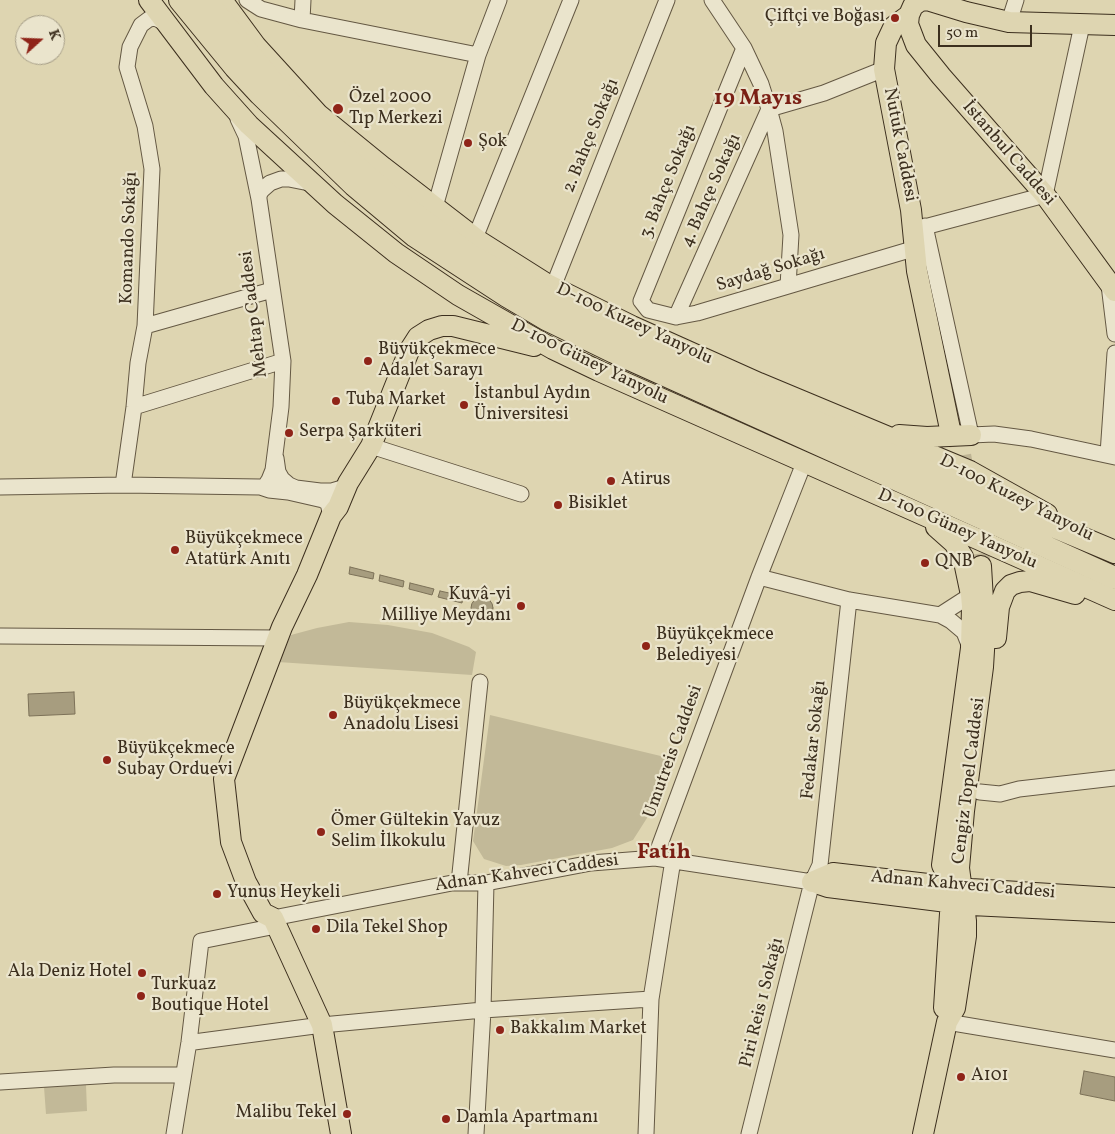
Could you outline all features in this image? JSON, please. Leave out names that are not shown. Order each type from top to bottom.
[{"type":"highway","points":[[180,0],[218,47],[254,87],[290,125],[354,185],[415,236],[506,296],[546,319],[614,352],[1115,578]]},
{"type":"highway","points":[[205,0],[292,104],[336,148],[389,194],[473,257],[550,299],[681,362],[1020,512],[1115,551]]},
{"type":"main road","name":"D-100 Güney Yanyolu","points":[[149,0],[214,86],[249,125],[335,204],[396,253],[458,295],[553,349],[804,463],[1115,600]]},
{"type":"main road","name":"D-100 Kuzey Yanyolu","points":[[222,0],[256,46],[318,114],[382,167],[475,238],[553,287],[641,330],[970,471],[1115,551]]},
{"type":"main road","points":[[909,15],[913,6],[920,1],[927,0],[1009,22],[1115,25]]},
{"type":"main road","name":"Nutuk Caddesi","points":[[909,15],[894,26],[886,43],[884,69],[911,210],[918,235],[917,270],[959,430]]},
{"type":"main road","name":"İstanbul Caddesi","points":[[909,15],[908,24],[916,45],[1045,195],[1112,288]]},
{"type":"main road","points":[[341,1134],[322,1025],[274,922],[263,913],[246,882],[231,842],[224,779],[277,638],[307,575],[331,516],[338,507],[348,483],[371,446],[409,351],[418,337],[429,330],[442,326],[453,326],[524,344],[553,349]]},
{"type":"main road","points":[[879,433],[927,437],[959,430],[963,443],[963,460],[970,471]]},
{"type":"main road","points":[[925,517],[954,543],[963,557],[971,595],[971,648],[942,861],[955,899]]},
{"type":"main road","name":"Cengiz Topel Caddesi","points":[[923,1134],[947,1022],[955,1008],[965,940],[966,921],[955,899],[979,649],[978,566]]},
{"type":"main road","points":[[955,899],[970,862],[993,683],[999,607],[1005,591],[1011,585],[1020,582],[1030,582],[1074,594],[1115,600]]},
{"type":"main road","name":"Adnan Kahveci Caddesi","points":[[812,882],[833,874],[955,899],[1115,912]]},
{"type":"main road","name":"Adnan Kahveci Caddesi","points":[[955,899],[1115,898]]},
{"type":"street","points":[[235,0],[256,46]]},
{"type":"street","points":[[247,0],[261,9],[302,20],[478,55]]},
{"type":"street","points":[[302,20],[303,0]]},
{"type":"street","points":[[435,207],[478,55],[499,0]]},
{"type":"street","points":[[475,238],[571,0]]},
{"type":"street","name":"2. Bahçe Sokağı","points":[[553,287],[667,0]]},
{"type":"street","points":[[712,0],[744,48],[761,84],[775,131],[791,235],[788,286]]},
{"type":"street","points":[[1009,22],[1016,0]]},
{"type":"street","name":"Komando Sokağı","points":[[122,485],[134,407],[138,363],[145,326],[152,168],[145,126],[127,67],[130,47],[141,25],[149,19],[156,18],[167,24]]},
{"type":"street","points":[[1045,195],[1082,25]]},
{"type":"street","name":"3. Bahçe Sokağı","points":[[640,301],[744,48]]},
{"type":"street","points":[[769,109],[824,93],[884,69]]},
{"type":"street","name":"Mehtap Caddesi","points":[[214,86],[240,121],[246,136],[259,200],[283,360],[281,407],[275,454],[270,480],[265,486],[260,487]]},
{"type":"street","name":"4. Bahçe Sokağı","points":[[676,317],[769,109]]},
{"type":"street","points":[[259,200],[262,190],[270,183],[281,179],[290,179],[316,185]]},
{"type":"street","name":"Saydağ Sokağı","points":[[640,301],[648,310],[676,317],[697,313],[788,286],[918,235],[1045,195]]},
{"type":"street","points":[[1112,288],[1115,334]]},
{"type":"street","points":[[145,326],[272,290]]},
{"type":"street","points":[[959,430],[1022,438],[1112,456],[1115,353]]},
{"type":"street","points":[[134,407],[283,360]]},
{"type":"street","points":[[371,446],[521,494]]},
{"type":"street","name":"Mehtap Caddesi","points":[[275,454],[278,472],[282,479],[290,486],[320,492],[342,488],[348,483]]},
{"type":"street","name":"Umutreis Caddesi","points":[[655,858],[758,577],[804,463]]},
{"type":"street","points":[[0,487],[122,485],[260,487],[323,500],[328,503],[331,516]]},
{"type":"street","points":[[758,577],[849,600],[940,615],[964,632],[971,648]]},
{"type":"street","points":[[940,615],[971,595]]},
{"type":"street","name":"Fedakar Sokağı","points":[[812,882],[820,865],[849,600]]},
{"type":"street","points":[[0,636],[277,638]]},
{"type":"street","points":[[459,883],[480,682]]},
{"type":"street","points":[[980,792],[1000,794],[1019,789],[1115,778]]},
{"type":"street","name":"Adnan Kahveci Caddesi","points":[[183,1075],[200,941],[274,922],[452,883],[486,883],[590,863],[655,858],[812,882]]},
{"type":"street","points":[[646,1134],[651,999],[673,860]]},
{"type":"street","name":"Piri Reis 1 Sokağı","points":[[749,1134],[812,882]]},
{"type":"street","points":[[476,1134],[484,1010],[486,883]]},
{"type":"street","points":[[194,1042],[322,1025],[484,1010],[651,999]]},
{"type":"street","points":[[947,1022],[1115,1050]]},
{"type":"street","points":[[0,1082],[114,1075],[183,1075],[174,1134]]},
{"type":"shaded area","points":[[350,567],[374,573],[373,579],[349,574]]},
{"type":"shaded area","points":[[380,575],[404,581],[403,587],[379,581]]},
{"type":"shaded area","points":[[410,583],[434,589],[432,595],[409,589]]},
{"type":"shaded area","points":[[440,591],[463,596],[462,603],[438,597]]},
{"type":"shaded area","points":[[482,597],[490,600],[493,608],[490,616],[482,619],[474,616],[471,608],[474,600]]},
{"type":"shaded area","points":[[349,622],[388,625],[432,633],[469,647],[476,652],[472,675],[278,662],[291,635]]},
{"type":"shaded area","points":[[74,692],[75,714],[29,716],[28,694]]},
{"type":"shaded area","points":[[490,715],[669,758],[647,818],[633,840],[612,848],[521,865],[506,866],[484,859],[473,841]]},
{"type":"shaded area","points":[[1084,1071],[1115,1077],[1115,1101],[1080,1094]]},
{"type":"shaded area","points":[[86,1085],[87,1111],[46,1114],[44,1087]]},
{"type":"tunnel","points":[[956,426],[966,483]]},
{"type":"tunnel","points":[[974,524],[981,566]]},
{"type":"place","name":"Çiftçi ve Boğası","points":[[895,18]]},
{"type":"place","name":"Özel 2000 Tıp Merkezi","points":[[338,109]]},
{"type":"place","name":"Şok","points":[[468,143]]},
{"type":"place","name":"Büyükçekmece Adalet Sarayı","points":[[368,361]]},
{"type":"place","name":"Tuba Market","points":[[336,401]]},
{"type":"place","name":"İstanbul Aydın Üniversitesi","points":[[464,405]]},
{"type":"place","name":"Serpa Şarküteri","points":[[289,433]]},
{"type":"place","name":"Atirus","points":[[611,481]]},
{"type":"place","name":"Bisiklet","points":[[558,505]]},
{"type":"place","name":"Büyükçekmece Atatürk Anıtı","points":[[175,550]]},
{"type":"place","name":"QNB","points":[[925,563]]},
{"type":"place","name":"Kuvâ-yi Milliye Meydanı","points":[[521,606]]},
{"type":"place","name":"Büyükçekmece Belediyesi","points":[[646,646]]},
{"type":"place","name":"Büyükçekmece Anadolu Lisesi","points":[[333,715]]},
{"type":"place","name":"Büyükçekmece Subay Orduevi","points":[[107,760]]},
{"type":"place","name":"Ömer Gültekin Yavuz Selim İlkokulu","points":[[321,832]]},
{"type":"place","name":"Yunus Heykeli","points":[[217,894]]},
{"type":"place","name":"Dila Tekel Shop","points":[[316,929]]},
{"type":"place","name":"Ala Deniz Hotel","points":[[142,973]]},
{"type":"place","name":"Turkuaz Boutique Hotel","points":[[141,996]]},
{"type":"place","name":"Bakkalım Market","points":[[500,1030]]},
{"type":"place","name":"A101","points":[[961,1077]]},
{"type":"place","name":"Malibu Tekel","points":[[347,1114]]},
{"type":"place","name":"Damla Apartmanı","points":[[446,1119]]},
{"type":"district","name":"19 Mayıs","points":[[758,100]]},
{"type":"district","name":"Fatih","points":[[664,854]]}]
